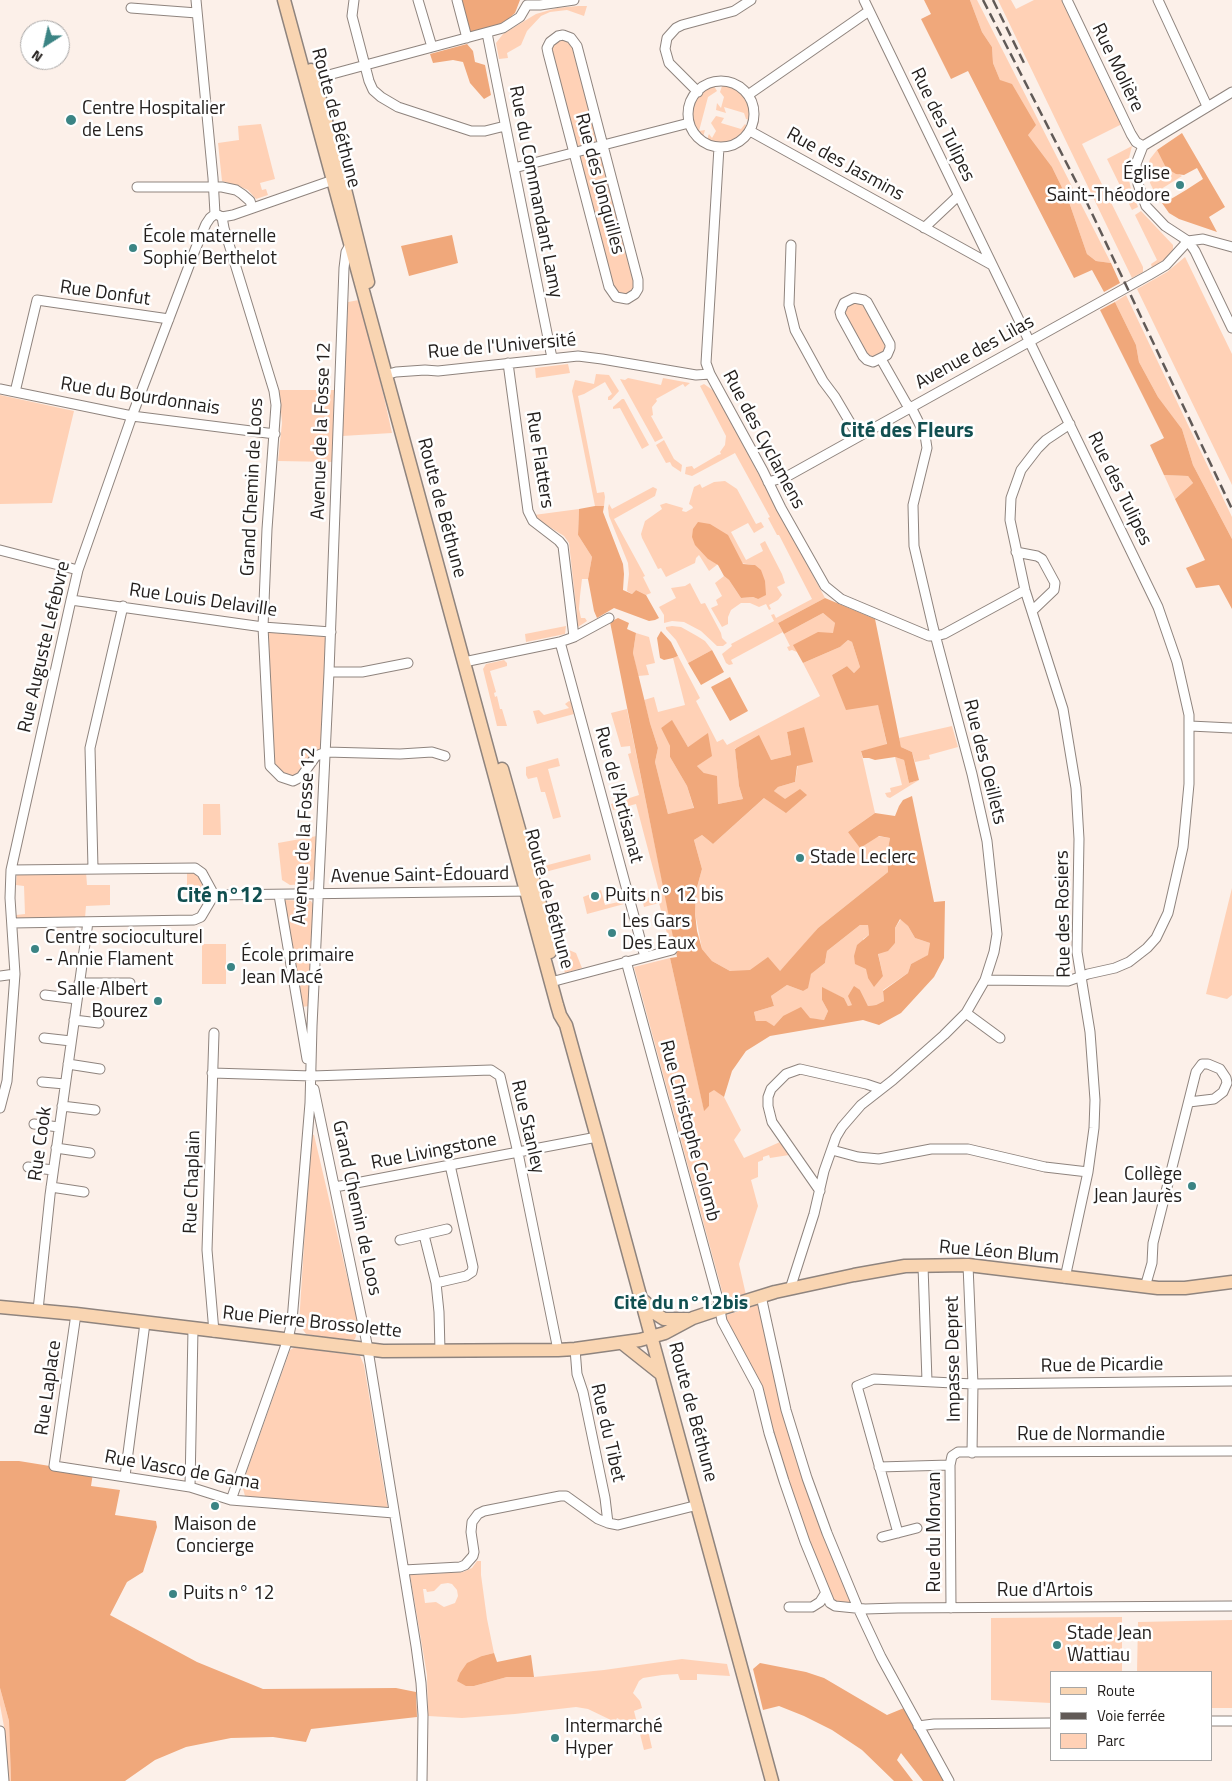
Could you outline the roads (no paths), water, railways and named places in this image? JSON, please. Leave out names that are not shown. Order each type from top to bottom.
[{"type":"main road","name":"Route de Béthune","points":[[284,0],[310,80]]},
{"type":"main road","name":"Route de Béthune","points":[[292,0],[310,80],[467,661],[531,891],[544,918],[554,981],[566,1013],[566,1025],[772,1781]]},
{"type":"main road","name":"Rue Léon Blum","points":[[652,1336],[665,1333],[693,1318],[761,1296],[858,1274],[905,1266],[968,1265],[1146,1287],[1185,1288],[1232,1282]]},
{"type":"main road","points":[[642,1299],[652,1312],[664,1319],[693,1318]]},
{"type":"main road","name":"Rue Pierre Brossolette","points":[[0,1307],[76,1314],[383,1351],[558,1350],[622,1343],[652,1336]]},
{"type":"main road","points":[[622,1343],[661,1374]]},
{"type":"street","name":"Grand Chemin de Loos","points":[[196,0],[218,216],[224,228],[274,391],[276,405],[267,529],[263,627],[270,766],[281,777],[293,781],[301,777],[316,756],[326,752]]},
{"type":"street","points":[[354,0],[352,16],[369,81],[373,90],[380,97],[398,107],[471,131],[484,132],[505,126]]},
{"type":"street","points":[[418,0],[432,47]]},
{"type":"street","points":[[457,0],[467,38]]},
{"type":"street","points":[[310,80],[487,33],[511,23],[522,14],[527,2],[540,5],[574,0]]},
{"type":"street","points":[[698,92],[669,63],[665,49],[667,38],[676,28],[682,25],[734,10],[751,0]]},
{"type":"street","name":"Rue des Tulipes","points":[[864,0],[1158,607],[1182,679],[1190,726],[1189,784],[1183,847],[1174,894],[1165,920],[1156,938],[1140,955],[1115,968],[1080,976],[1068,981],[985,980]]},
{"type":"street","name":"Rue Molière","points":[[1067,0],[1131,134],[1136,142],[1143,146]]},
{"type":"street","points":[[1158,0],[1207,106]]},
{"type":"street","points":[[131,8],[197,13]]},
{"type":"street","points":[[748,95],[869,11]]},
{"type":"street","name":"Rue du Commandant Lamy","points":[[487,33],[552,358]]},
{"type":"street","name":"Rue des Jonquilles","points":[[558,36],[568,36],[577,46],[604,146],[638,280],[638,289],[635,294],[627,299],[616,297],[609,287],[547,48],[550,42],[558,36]]},
{"type":"street","points":[[721,82],[733,84],[748,95],[754,109],[750,130],[746,137],[733,145],[711,146],[699,138],[689,123],[690,103],[698,92],[708,84],[721,82]]},
{"type":"street","points":[[1232,92],[1143,146],[1136,164],[1138,184],[1146,206],[1158,219],[1188,241],[1195,250],[1232,328]]},
{"type":"street","points":[[514,168],[689,123]]},
{"type":"street","name":"Rue des Jasmins","points":[[750,130],[992,265]]},
{"type":"street","name":"Rue des Cyclamens","points":[[719,147],[706,360],[710,374],[781,508],[821,581],[828,590],[841,598],[929,636],[936,636]]},
{"type":"street","points":[[218,216],[252,207],[337,179]]},
{"type":"street","points":[[137,187],[214,187],[236,190],[246,197],[252,207]]},
{"type":"street","points":[[924,228],[958,196]]},
{"type":"street","name":"Rue Auguste Lefebvre","points":[[0,1108],[6,1081],[14,974],[10,898],[11,870],[78,570],[132,416],[206,224],[210,218],[218,216]]},
{"type":"street","points":[[1188,241],[1203,239],[1232,247]]},
{"type":"street","name":"Avenue des Lilas","points":[[768,482],[786,476],[1166,265],[1188,241]]},
{"type":"street","name":"Avenue de la Fosse 12","points":[[231,1500],[288,1339],[292,1321],[312,1076],[311,1057],[326,752],[345,255],[354,244]]},
{"type":"street","points":[[791,245],[789,305],[795,330],[823,381],[835,397],[858,436]]},
{"type":"street","points":[[344,283],[363,277]]},
{"type":"street","points":[[859,298],[867,302],[890,344],[890,352],[881,359],[873,362],[867,360],[846,324],[840,312],[841,307],[848,300],[859,298]]},
{"type":"street","name":"Rue Donfut","points":[[15,392],[37,300],[170,319]]},
{"type":"street","name":"Rue de l'Université","points":[[389,374],[425,370],[438,371],[552,358],[588,357],[696,375],[710,374]]},
{"type":"street","name":"Rue des Oeillets","points":[[790,1289],[806,1242],[836,1137],[861,1104],[893,1080],[944,1035],[966,1012],[985,980],[994,952],[997,934],[987,841],[972,774],[917,564],[913,505],[926,442],[923,430],[881,359]]},
{"type":"street","name":"Rue Flatters","points":[[508,363],[528,511],[530,517],[537,525],[556,538],[563,546],[574,637]]},
{"type":"street","name":"Rue du Bourdonnais","points":[[0,389],[132,416],[275,434]]},
{"type":"street","name":"Rue des Rosiers","points":[[1065,1278],[1088,1172],[1094,1128],[1095,1092],[1090,1032],[1080,976],[1077,944],[1079,840],[1073,768],[1063,709],[1025,590],[1010,520],[1011,498],[1021,470],[1038,448],[1055,432],[1070,424]]},
{"type":"street","points":[[0,550],[78,570]]},
{"type":"street","points":[[1016,552],[1037,556],[1042,559],[1055,583],[1054,590],[1032,611]]},
{"type":"street","points":[[936,636],[944,634],[1025,590]]},
{"type":"street","name":"Rue Louis Delaville","points":[[71,600],[263,627],[330,632]]},
{"type":"street","points":[[93,868],[90,748],[122,606]]},
{"type":"street","points":[[467,661],[560,642],[574,637],[609,618]]},
{"type":"street","name":"Rue de l'Artisanat","points":[[560,642],[645,957]]},
{"type":"street","points":[[329,672],[362,672],[408,663]]},
{"type":"street","points":[[1190,726],[1232,728]]},
{"type":"street","points":[[326,752],[400,754],[432,752],[445,756]]},
{"type":"street","points":[[11,870],[195,868],[202,873],[214,895],[201,917],[194,920],[12,923]]},
{"type":"street","name":"Avenue Saint-Édouard","points":[[214,895],[531,891]]},
{"type":"street","name":"Grand Chemin de Loos","points":[[278,895],[307,1057],[367,1350],[404,1570],[421,1683],[422,1781]]},
{"type":"street","points":[[0,898],[10,898]]},
{"type":"street","name":"Rue Cook","points":[[38,1310],[53,1170],[88,922]]},
{"type":"street","points":[[554,981],[672,950]]},
{"type":"street","name":"Rue Christophe Colomb","points":[[626,961],[722,1321],[758,1388],[769,1433],[784,1481],[825,1594]]},
{"type":"street","points":[[0,976],[14,974]]},
{"type":"street","points":[[79,983],[130,983]]},
{"type":"street","points":[[45,995],[77,999]]},
{"type":"street","points":[[966,1012],[1000,1038]]},
{"type":"street","points":[[74,1020],[98,1023]]},
{"type":"street","name":"Rue Chaplain","points":[[214,1033],[207,1250],[214,1332]]},
{"type":"street","points":[[44,1038],[71,1041]]},
{"type":"street","points":[[68,1064],[100,1069]]},
{"type":"street","points":[[1146,1287],[1152,1263],[1153,1243],[1194,1078],[1202,1064],[1208,1064],[1220,1069],[1227,1083],[1223,1092],[1214,1099],[1189,1102]]},
{"type":"street","points":[[820,1190],[772,1122],[768,1106],[768,1097],[771,1089],[786,1074],[800,1068],[880,1089]]},
{"type":"street","name":"Rue Stanley","points":[[212,1073],[312,1076],[492,1070],[500,1076],[518,1153],[558,1350]]},
{"type":"street","points":[[42,1082],[65,1084]]},
{"type":"street","points":[[62,1106],[95,1110]]},
{"type":"street","points":[[34,1124],[60,1127]]},
{"type":"street","name":"Rue Livingstone","points":[[335,1187],[518,1153],[597,1136]]},
{"type":"street","points":[[56,1148],[90,1153]]},
{"type":"street","points":[[832,1150],[858,1157],[879,1159],[931,1149],[968,1149],[1045,1167],[1088,1172]]},
{"type":"street","points":[[436,1283],[466,1276],[472,1272],[473,1267],[450,1166]]},
{"type":"street","points":[[28,1167],[53,1170]]},
{"type":"street","points":[[51,1187],[84,1192]]},
{"type":"street","points":[[400,1240],[447,1230]]},
{"type":"street","points":[[424,1235],[436,1283],[440,1312],[440,1351]]},
{"type":"street","name":"Impasse Depret","points":[[968,1265],[973,1384],[972,1452]]},
{"type":"street","points":[[923,1266],[927,1381]]},
{"type":"street","points":[[761,1296],[786,1410],[807,1478],[858,1608],[881,1657],[949,1781]]},
{"type":"street","name":"Rue Laplace","points":[[54,1466],[76,1314]]},
{"type":"street","points":[[125,1476],[145,1323]]},
{"type":"street","points":[[190,1487],[193,1329]]},
{"type":"street","name":"Rue du Tibet","points":[[575,1349],[577,1374],[587,1411],[605,1498],[608,1523]]},
{"type":"street","name":"Rue de Picardie","points":[[879,1467],[857,1386],[874,1379],[973,1384],[1232,1381]]},
{"type":"street","name":"Rue de Normandie","points":[[879,1467],[951,1460],[958,1452],[1232,1451]]},
{"type":"street","name":"Rue du Morvan","points":[[951,1460],[951,1608]]},
{"type":"street","name":"Rue Vasco de Gama","points":[[54,1466],[190,1487],[231,1500],[394,1513]]},
{"type":"street","points":[[879,1467],[898,1533]]},
{"type":"street","points":[[404,1570],[460,1567],[470,1561],[474,1552],[471,1526],[474,1518],[484,1511],[566,1496],[608,1523],[618,1525],[698,1505]]},
{"type":"street","points":[[882,1537],[917,1528]]},
{"type":"street","points":[[789,1607],[812,1607],[820,1602],[825,1594]]},
{"type":"street","name":"Rue d'Artois","points":[[825,1594],[830,1603],[835,1606],[865,1609],[1232,1606]]},
{"type":"street","points":[[1212,1721],[1232,1721]]},
{"type":"street","points":[[918,1726],[934,1724],[1050,1722]]},
{"type":"street","points":[[0,1731],[4,1781]]},
{"type":"railway","points":[[983,0],[1088,205],[1232,509]]},
{"type":"railway","points":[[993,0],[1024,63]]},
{"type":"place","name":"Centre Hospitalier de Lens","points":[[71,120]]},
{"type":"place","name":"Église Saint-Théodore","points":[[1180,185]]},
{"type":"place","name":"École maternelle Sophie Berthelot","points":[[133,248]]},
{"type":"place","name":"Stade Leclerc","points":[[800,858]]},
{"type":"place","name":"Puits n° 12 bis","points":[[595,896]]},
{"type":"place","name":"Les Gars Des Eaux","points":[[612,933]]},
{"type":"place","name":"Centre socioculturel - Annie Flament","points":[[35,949]]},
{"type":"place","name":"École primaire Jean Macé","points":[[231,967]]},
{"type":"place","name":"Salle Albert Bourez","points":[[158,1001]]},
{"type":"place","name":"Collège Jean Jaurès","points":[[1192,1186]]},
{"type":"place","name":"Maison de Concierge","points":[[215,1506]]},
{"type":"place","name":"Puits n° 12","points":[[173,1594]]},
{"type":"place","name":"Stade Jean Wattiau","points":[[1057,1645]]},
{"type":"place","name":"Intermarché Hyper","points":[[555,1738]]},
{"type":"district","name":"Cité des Fleurs","points":[[907,432]]},
{"type":"district","name":"Cité n°12","points":[[220,897]]},
{"type":"district","name":"Cité du n°12bis","points":[[681,1304]]}]
